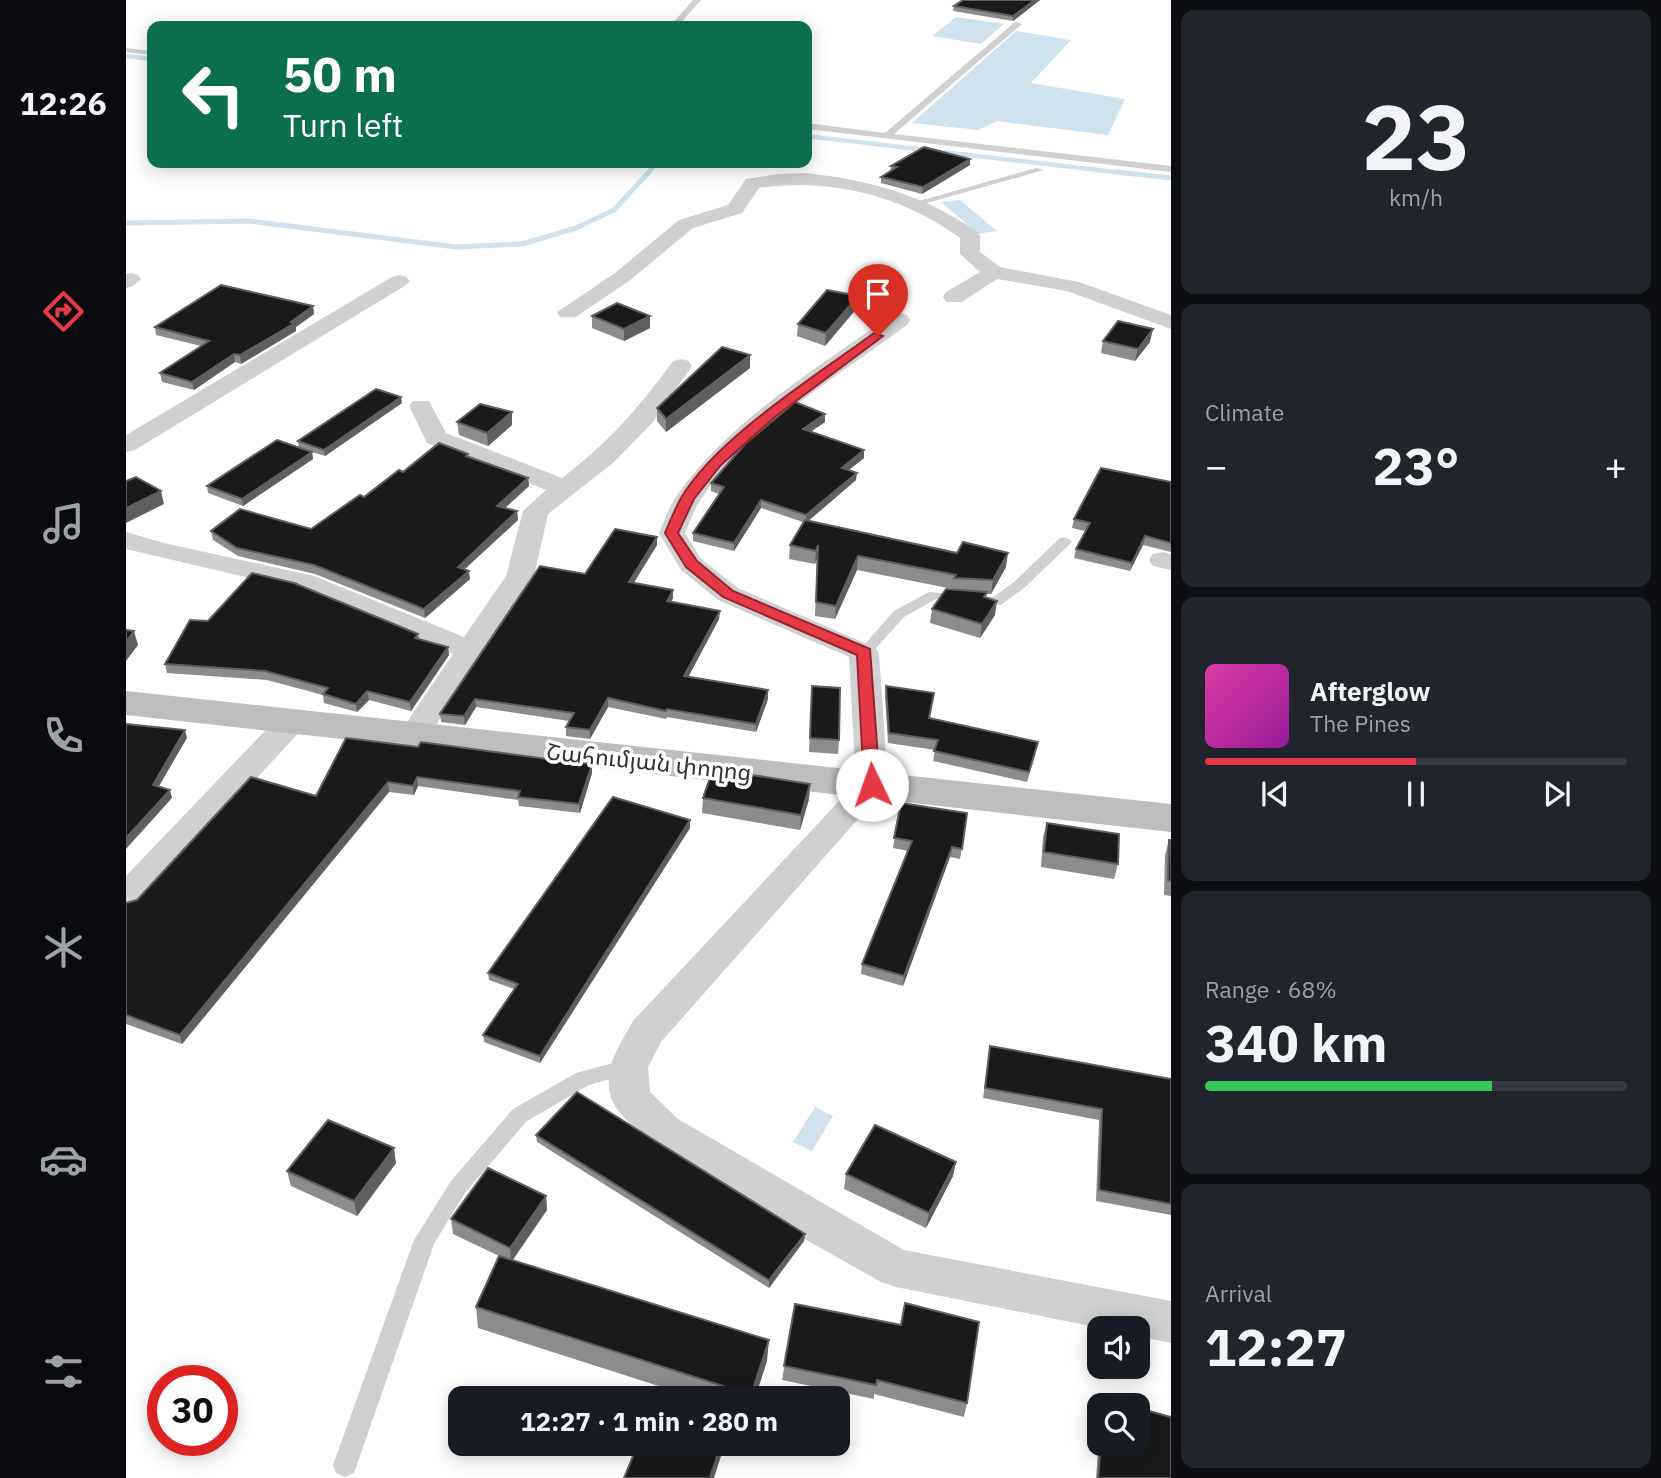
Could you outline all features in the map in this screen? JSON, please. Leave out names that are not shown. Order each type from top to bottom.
[{"type":"main road","name":"Շահումյան փողոց","points":[[126,703],[1171,818]]},
{"type":"street","points":[[568,313],[647,258],[686,224],[735,209],[753,183],[772,179],[868,189],[917,203],[951,219],[970,236],[970,254],[994,272],[1072,286],[1171,322]]},
{"type":"street","points":[[954,297],[994,272]]},
{"type":"street","points":[[126,445],[137,426],[399,281]]},
{"type":"street","points":[[899,320],[771,413],[717,463],[688,498],[672,533],[691,564],[728,594],[864,653],[872,785],[647,1032],[628,1068],[631,1099],[664,1131],[895,1268],[1171,1322]]},
{"type":"street","points":[[414,735],[520,576],[536,511],[606,457],[645,416],[681,366]]},
{"type":"street","points":[[421,406],[436,438],[564,488]]},
{"type":"street","points":[[126,540],[157,550],[304,582],[470,650]]},
{"type":"street","points":[[126,898],[292,722]]},
{"type":"lane","points":[[678,21],[697,0]]},
{"type":"lane","points":[[886,136],[1018,24]]},
{"type":"lane","points":[[126,50],[147,52]]},
{"type":"lane","points":[[812,127],[1171,169]]},
{"type":"lane","points":[[917,203],[1039,170]]},
{"type":"lane","points":[[864,653],[899,614],[934,595],[996,602],[1019,585],[1065,541]]},
{"type":"lane","points":[[345,1465],[425,1240],[458,1187],[520,1115],[583,1079],[628,1068]]},
{"type":"water","points":[[956,17],[1004,24],[981,44],[932,36]]},
{"type":"water","points":[[1016,31],[1071,40],[1031,83],[1125,99],[1108,135],[997,121],[978,130],[912,123]]},
{"type":"water","points":[[960,200],[997,231],[978,234],[941,202]]},
{"type":"water","points":[[815,1107],[833,1116],[812,1151],[793,1142]]},
{"type":"building","points":[[963,0],[1035,0],[1013,16],[954,6]]},
{"type":"building","points":[[924,147],[970,159],[923,187],[881,177],[897,167],[891,166]]},
{"type":"building","points":[[221,285],[313,306],[291,322],[295,323],[240,355],[234,354],[192,382],[160,373],[209,341],[155,327]]},
{"type":"building","points":[[827,290],[858,296],[826,333],[798,324]]},
{"type":"building","points":[[617,303],[650,316],[624,329],[592,316]]},
{"type":"building","points":[[1118,321],[1153,329],[1138,349],[1103,341]]},
{"type":"building","points":[[722,347],[750,355],[666,419],[657,408]]},
{"type":"building","points":[[376,389],[401,397],[324,450],[298,441]]},
{"type":"building","points":[[795,402],[825,414],[803,429],[864,450],[842,468],[857,473],[806,515],[761,500],[734,543],[693,533],[724,487],[711,483],[745,444]]},
{"type":"building","points":[[480,404],[512,412],[487,433],[457,422]]},
{"type":"building","points":[[277,440],[312,452],[242,499],[207,486]]},
{"type":"building","points":[[439,443],[468,454],[466,456],[528,478],[497,506],[517,511],[458,567],[469,571],[424,609],[314,565],[237,548],[211,531],[240,509],[311,529],[360,495],[364,497],[399,470],[403,472]]},
{"type":"building","points":[[1101,468],[1171,482],[1171,543],[1145,536],[1132,563],[1076,549],[1090,523],[1074,519]]},
{"type":"building","points":[[136,477],[161,491],[126,508],[126,481]]},
{"type":"building","points":[[805,520],[957,553],[963,542],[1008,553],[993,580],[954,578],[956,575],[858,556],[836,606],[816,602],[818,545],[816,551],[790,545]]},
{"type":"building","points":[[615,529],[657,537],[629,582],[673,590],[667,601],[720,611],[684,676],[768,690],[756,724],[667,709],[666,711],[608,698],[590,730],[566,727],[574,713],[475,699],[464,716],[440,714],[540,566],[585,574]]},
{"type":"building","points":[[252,573],[294,583],[418,634],[415,638],[448,647],[410,702],[367,691],[356,704],[323,694],[328,688],[265,671],[165,664],[190,620],[208,621]]},
{"type":"building","points":[[946,589],[987,592],[984,597],[997,601],[982,624],[932,609]]},
{"type":"building","points":[[126,630],[134,631],[126,642]]},
{"type":"building","points":[[812,686],[840,688],[839,740],[810,738]]},
{"type":"building","points":[[886,686],[934,693],[929,718],[1038,742],[1029,772],[934,751],[938,740],[889,733]]},
{"type":"building","points":[[126,724],[185,730],[153,785],[170,790],[126,838]]},
{"type":"building","points":[[346,738],[418,747],[421,742],[547,759],[549,756],[573,759],[571,761],[592,764],[579,804],[518,797],[520,791],[417,777],[413,786],[388,782],[180,1035],[126,1015],[126,903],[137,900],[251,777],[316,796]]},
{"type":"building","points":[[713,769],[810,784],[801,815],[703,798]]},
{"type":"building","points":[[613,797],[690,820],[540,1056],[483,1035],[518,984],[488,973]]},
{"type":"building","points":[[901,803],[967,813],[962,849],[952,847],[904,976],[862,964],[912,841],[894,838]]},
{"type":"building","points":[[1047,823],[1119,834],[1118,864],[1044,852]]},
{"type":"building","points":[[1171,840],[1171,881],[1168,880]]},
{"type":"building","points":[[990,1046],[1171,1079],[1171,1204],[1099,1190],[1102,1109],[985,1088]]},
{"type":"building","points":[[577,1092],[805,1234],[769,1280],[536,1135]]},
{"type":"building","points":[[328,1120],[394,1148],[354,1201],[287,1171]]},
{"type":"building","points":[[875,1125],[956,1162],[929,1213],[846,1174]]},
{"type":"building","points":[[488,1168],[546,1196],[510,1248],[451,1219]]},
{"type":"building","points":[[499,1256],[769,1340],[754,1386],[723,1386],[476,1307]]},
{"type":"building","points":[[905,1303],[979,1322],[967,1403],[877,1380],[876,1385],[784,1366],[795,1304],[901,1325]]},
{"type":"building","points":[[1150,1411],[1171,1417],[1171,1478],[1098,1478],[1100,1456],[1150,1456]]},
{"type":"building","points":[[633,1456],[717,1456],[710,1478],[624,1478]]},
{"type":"waterway","points":[[126,56],[147,58]]},
{"type":"waterway","points":[[812,137],[1132,174]]},
{"type":"waterway","points":[[647,174],[652,168]]},
{"type":"waterway","points":[[126,223],[249,221],[456,247],[522,244],[576,228],[614,210],[649,172]]},
{"type":"waterway","points":[[1117,172],[1171,178]]},
{"type":"route","points":[[872,785],[864,653],[728,594],[691,564],[672,533],[688,498],[717,463],[771,413],[878,336]]}]
